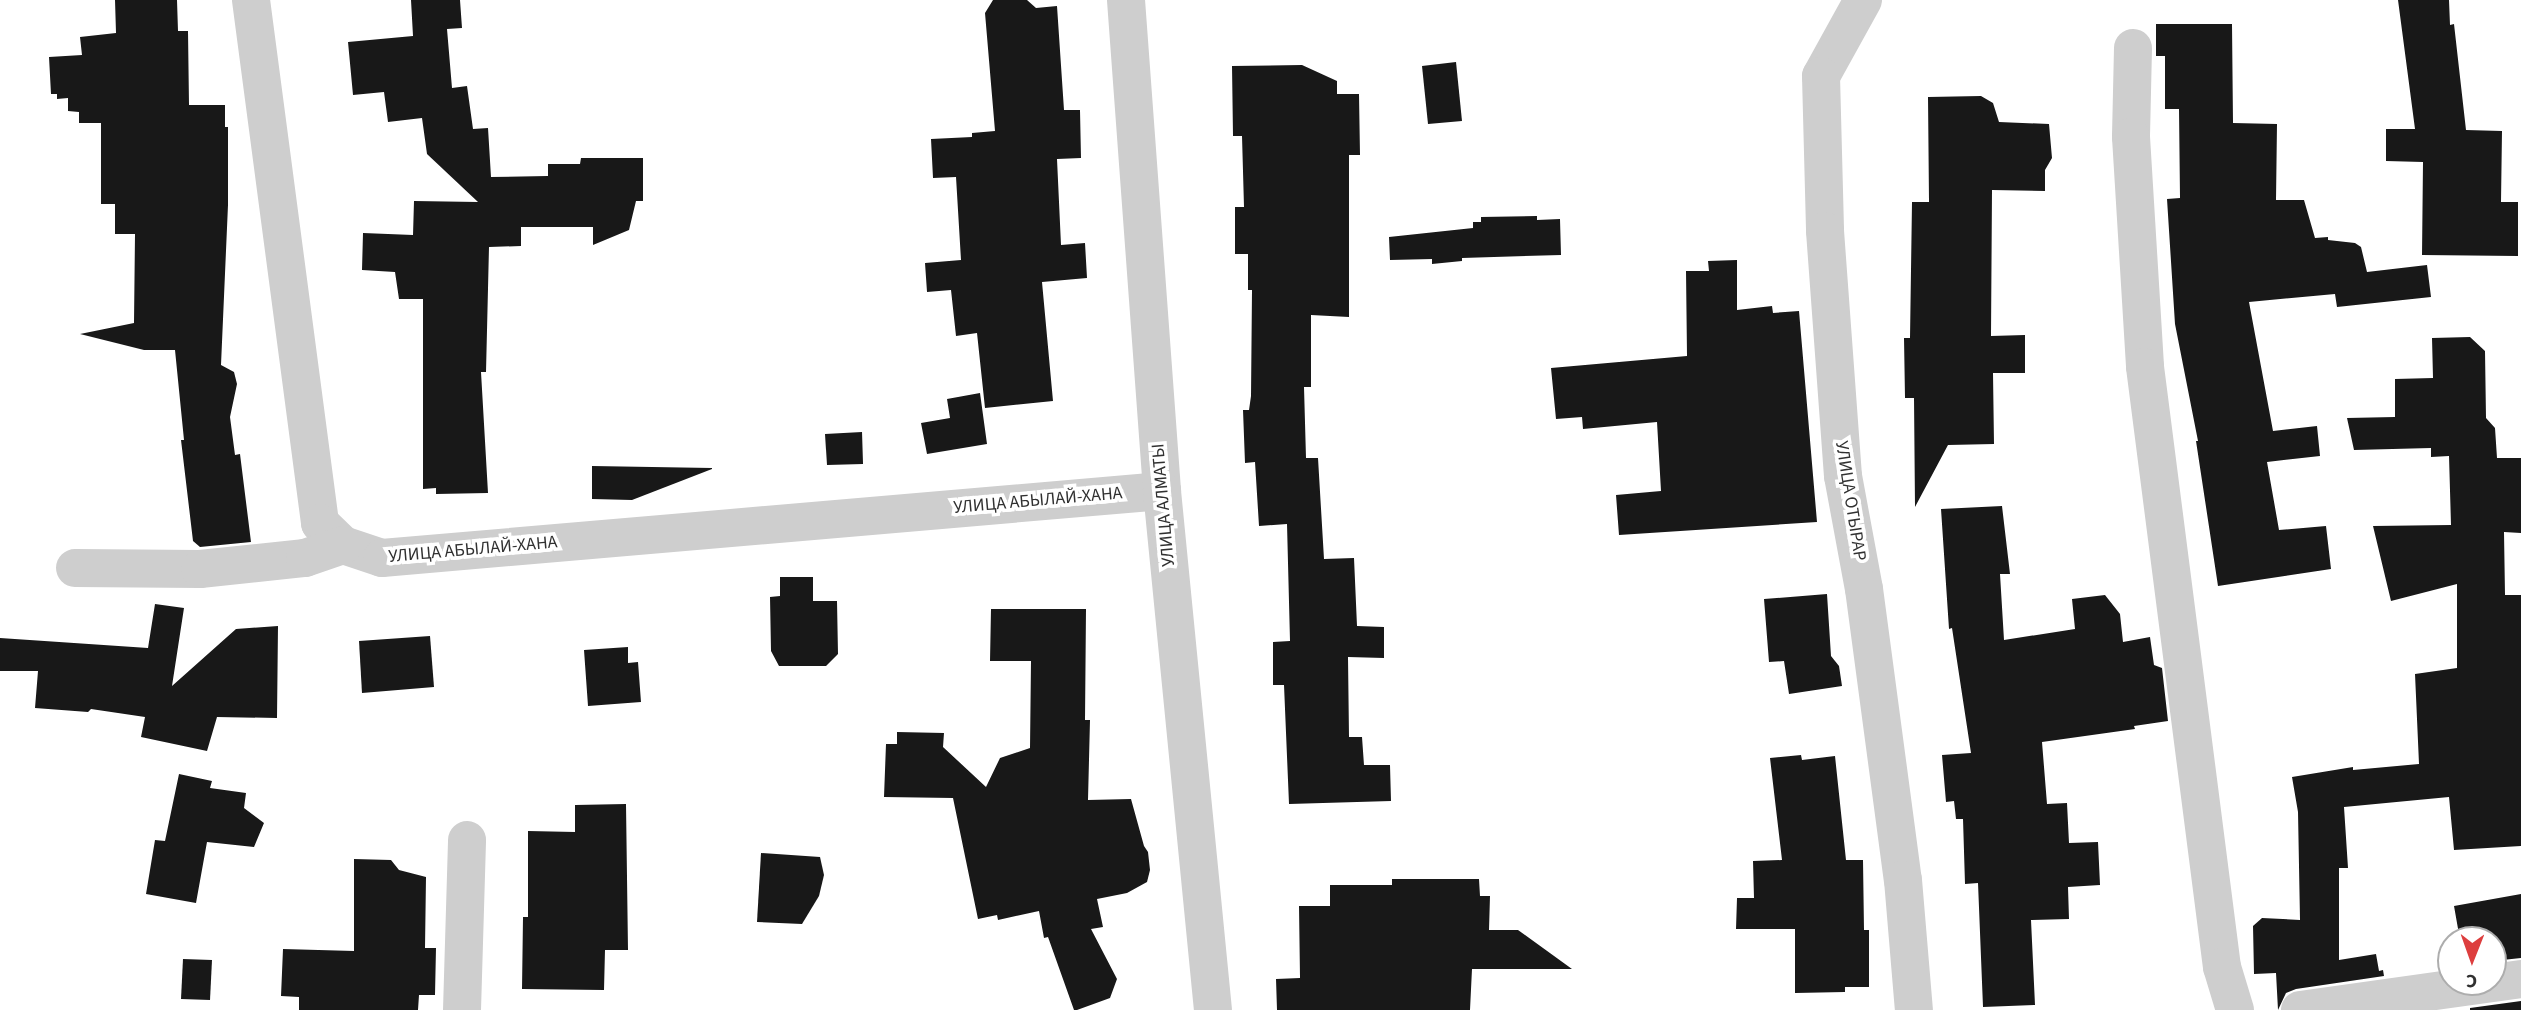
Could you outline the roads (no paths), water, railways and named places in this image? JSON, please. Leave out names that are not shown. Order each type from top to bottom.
[{"type":"street","name":"УЛИЦА АБЫЛАЙ-ХАНА","points":[[251,0],[320,523],[343,545],[382,558],[1162,491]]},
{"type":"street","name":"УЛИЦА АЛМАТЫ","points":[[1126,0],[1162,491],[1213,1010]]},
{"type":"street","name":"УЛИЦА ОТЫРАР","points":[[1863,0],[1821,76],[1825,231],[1843,475],[1864,589],[1900,852],[1914,1010]]},
{"type":"street","points":[[2133,48],[2131,137],[2145,367],[2222,967],[2235,1010]]},
{"type":"street","points":[[75,568],[200,569],[304,558],[343,545]]},
{"type":"street","points":[[462,1010],[467,840]]},
{"type":"street","points":[[2300,1010],[2521,979]]}]
